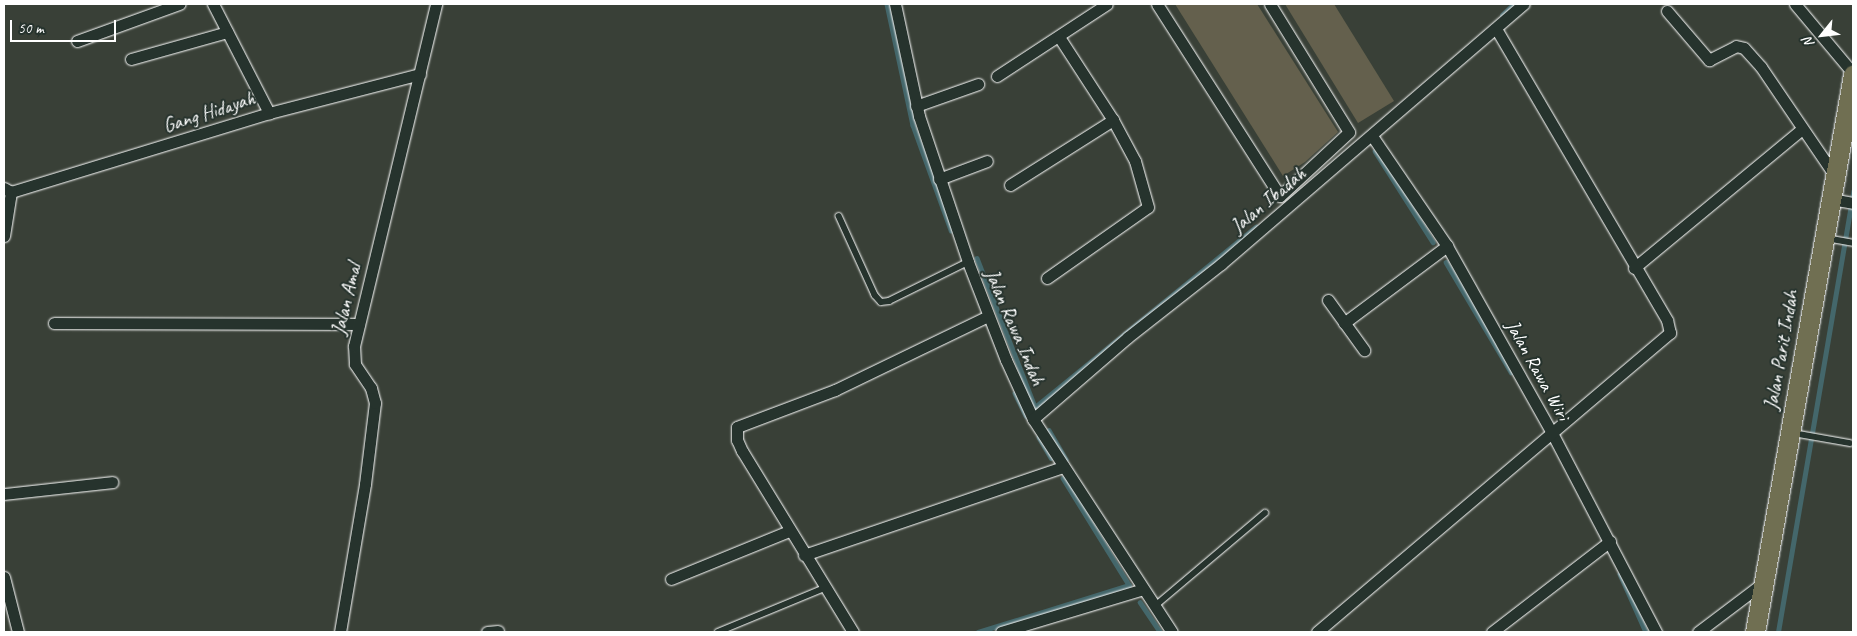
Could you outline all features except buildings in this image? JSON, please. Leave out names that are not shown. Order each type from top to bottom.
[{"type":"main road","name":"Jalan Parit Indah","points":[[1755,632],[1795,433],[1836,200],[1835,176],[1853,74]]},
{"type":"street","points":[[77,41],[179,4]]},
{"type":"street","points":[[213,4],[268,113]]},
{"type":"street","name":"Jalan Amal","points":[[340,632],[365,484],[375,402],[371,388],[355,364],[354,346],[436,4]]},
{"type":"street","name":"Jalan Rawa Indah","points":[[895,4],[916,106],[939,179],[988,316],[1033,419],[1172,632]]},
{"type":"street","points":[[997,76],[1107,4]]},
{"type":"street","points":[[1157,4],[1280,196],[1349,132],[1270,4]]},
{"type":"street","name":"Jalan Ibadah","points":[[1033,419],[1372,136],[1523,4]]},
{"type":"street","points":[[1795,4],[1853,74]]},
{"type":"street","points":[[1667,11],[1709,60],[1736,46],[1744,48],[1761,67],[1835,176]]},
{"type":"street","points":[[1317,632],[1670,333],[1667,320],[1634,268],[1496,29]]},
{"type":"street","points":[[131,59],[227,32]]},
{"type":"street","points":[[1047,278],[1148,207],[1135,161],[1113,120],[1059,36]]},
{"type":"street","name":"Gang Hidayah","points":[[4,236],[7,190],[268,113],[420,74]]},
{"type":"street","points":[[916,106],[978,84]]},
{"type":"street","points":[[1010,185],[1113,120]]},
{"type":"street","points":[[1634,268],[1802,129]]},
{"type":"street","name":"Jalan Rawa Wiri","points":[[1372,136],[1448,246],[1552,433],[1656,632]]},
{"type":"street","points":[[939,179],[987,161]]},
{"type":"street","points":[[1836,200],[1853,202]]},
{"type":"street","points":[[1344,323],[1448,246]]},
{"type":"street","points":[[1328,300],[1364,350]]},
{"type":"street","points":[[853,632],[827,587],[789,531],[742,451],[737,440],[738,427],[835,390],[988,316]]},
{"type":"street","points":[[54,322],[359,324]]},
{"type":"street","points":[[804,555],[1063,467]]},
{"type":"street","points":[[4,494],[112,482]]},
{"type":"street","points":[[671,578],[789,531]]},
{"type":"street","points":[[1492,632],[1610,541]]},
{"type":"street","points":[[4,577],[18,632]]},
{"type":"street","points":[[1698,632],[1764,583]]},
{"type":"street","points":[[1001,632],[1143,589]]},
{"type":"lane","points":[[839,216],[875,295],[881,302],[889,302],[968,262]]},
{"type":"lane","points":[[1828,238],[1853,243]]},
{"type":"lane","points":[[1795,433],[1850,443]]},
{"type":"lane","points":[[1155,606],[1266,513]]},
{"type":"lane","points":[[718,632],[827,587]]},
{"type":"waterway","points":[[887,4],[913,125],[951,230]]},
{"type":"waterway","points":[[1502,15],[1514,4]]},
{"type":"waterway","points":[[1375,151],[1433,242]]},
{"type":"waterway","points":[[1778,632],[1853,191]]},
{"type":"waterway","points":[[977,258],[1035,407],[1256,227]]},
{"type":"waterway","points":[[1446,262],[1511,372]]},
{"type":"waterway","points":[[1015,393],[1026,416]]},
{"type":"waterway","points":[[1049,430],[1066,460]]},
{"type":"waterway","points":[[1039,437],[1051,458]]},
{"type":"waterway","points":[[1063,478],[1129,585]]},
{"type":"waterway","points":[[1620,574],[1646,632]]},
{"type":"waterway","points":[[978,632],[1129,585]]},
{"type":"waterway","points":[[1140,602],[1160,632]]}]
